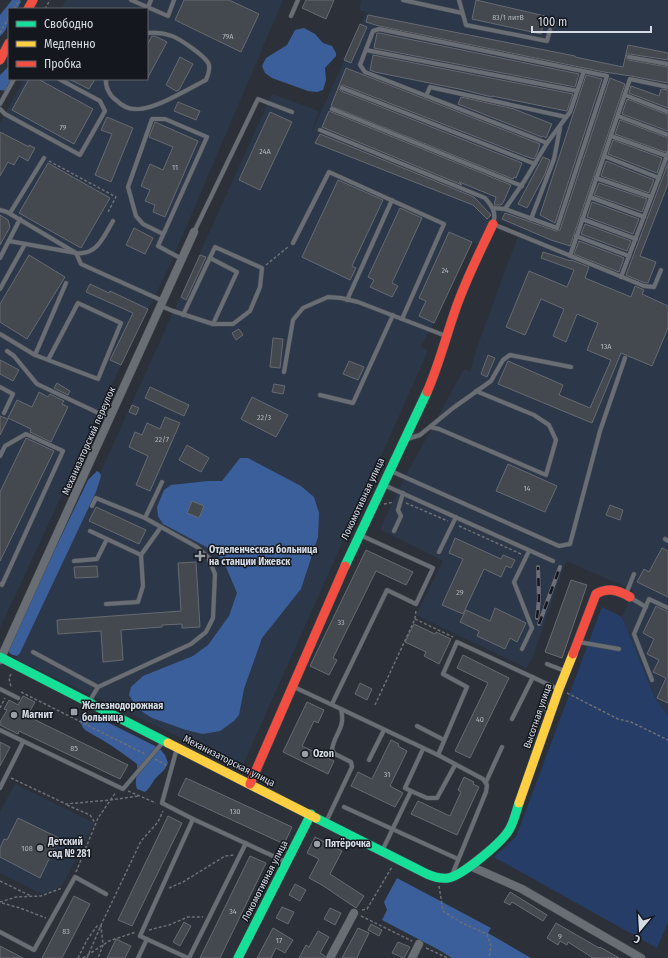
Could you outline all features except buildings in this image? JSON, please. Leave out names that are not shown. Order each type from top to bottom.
[{"type":"street","points":[[0,60],[8,48]]},
{"type":"street","name":"Локомотивная улица","points":[[250,784],[359,534],[430,385],[448,337],[456,308],[466,281],[493,224]]},
{"type":"street","name":"Механизаторский переулок","points":[[0,658],[194,232]]},
{"type":"street","name":"Высотная улица","points":[[450,878],[470,866],[505,837],[510,830],[565,671],[596,594],[604,590],[615,590],[628,596]]},
{"type":"street","name":"Механизаторская улица","points":[[0,658],[427,874],[438,878],[450,878]]},
{"type":"street","name":"Локомотивная улица","points":[[238,958],[311,814]]},
{"type":"street","points":[[470,866],[522,889],[641,958]]},
{"type":"street","points":[[330,958],[354,913]]},
{"type":"street","points":[[412,958],[419,944]]},
{"type":"lane","points":[[131,0],[168,16],[174,0]]},
{"type":"lane","points":[[148,7],[151,0]]},
{"type":"lane","points":[[291,16],[298,0]]},
{"type":"lane","points":[[403,0],[462,13]]},
{"type":"lane","points":[[460,0],[466,25],[547,41],[550,30]]},
{"type":"lane","points":[[493,208],[505,209],[557,228],[607,76],[379,29],[373,31],[360,65],[364,72],[547,143]]},
{"type":"lane","points":[[106,80],[110,97],[123,106],[135,110],[150,108],[206,80],[209,74],[209,64],[203,56],[173,37],[156,32],[148,33]]},
{"type":"lane","points":[[366,50],[577,91]]},
{"type":"lane","points":[[629,57],[668,64]]},
{"type":"lane","points":[[505,209],[522,186],[547,143],[570,112],[584,71]]},
{"type":"lane","points":[[570,256],[630,79],[668,87]]},
{"type":"lane","points":[[0,104],[13,80]]},
{"type":"lane","points":[[0,109],[5,114],[80,155],[105,111],[100,101],[61,80]]},
{"type":"lane","points":[[426,96],[430,87],[566,117]]},
{"type":"lane","points":[[342,88],[535,164]]},
{"type":"lane","points":[[625,95],[668,112]]},
{"type":"lane","points":[[194,232],[258,99],[292,112]]},
{"type":"lane","points":[[332,110],[522,186]]},
{"type":"lane","points":[[618,116],[668,135]]},
{"type":"lane","points":[[163,234],[143,224],[136,216],[128,187],[152,119],[166,118],[207,137],[158,246],[182,259]]},
{"type":"lane","points":[[531,218],[554,158],[560,125]]},
{"type":"lane","points":[[320,130],[485,198],[493,208],[495,218],[493,224],[621,277],[644,286],[654,286],[661,270]]},
{"type":"lane","points":[[611,136],[667,154],[621,277]]},
{"type":"lane","points":[[604,156],[659,178]]},
{"type":"lane","points":[[10,213],[44,158]]},
{"type":"lane","points":[[293,243],[329,172],[444,224],[402,318]]},
{"type":"lane","points":[[596,178],[651,197]]},
{"type":"lane","points":[[590,197],[644,217]]},
{"type":"lane","points":[[347,300],[392,200]]},
{"type":"lane","points":[[0,210],[10,213],[76,253],[81,264],[162,303],[183,315],[213,324],[233,324],[250,311],[260,287],[262,268],[215,247],[183,315]]},
{"type":"lane","points":[[0,258],[20,219]]},
{"type":"lane","points":[[582,219],[636,239]]},
{"type":"lane","points":[[9,241],[80,254],[92,252],[98,246],[113,220]]},
{"type":"lane","points":[[576,236],[629,256]]},
{"type":"lane","points":[[0,289],[25,244]]},
{"type":"lane","points":[[210,258],[237,272],[213,324]]},
{"type":"lane","points":[[35,355],[66,283]]},
{"type":"lane","points":[[284,372],[292,320],[303,308],[328,297],[347,300],[393,315],[448,337]]},
{"type":"lane","points":[[0,334],[35,355],[48,360],[98,379],[121,323],[78,303],[48,360]]},
{"type":"lane","points":[[320,394],[353,403],[393,315]]},
{"type":"lane","points":[[7,351],[14,356],[37,384],[110,418]]},
{"type":"lane","points":[[403,441],[420,435],[453,408],[491,381],[503,360],[510,355],[571,367]]},
{"type":"lane","points":[[389,470],[559,546],[570,544],[600,432],[625,358]]},
{"type":"lane","points":[[0,387],[13,394],[4,413]]},
{"type":"lane","points":[[430,427],[439,429],[546,475],[556,440],[549,425],[534,415],[476,391]]},
{"type":"lane","points":[[0,456],[5,446],[26,434],[63,451],[2,585],[0,584]]},
{"type":"lane","points":[[0,443],[5,446]]},
{"type":"lane","points":[[145,518],[162,482]]},
{"type":"lane","points":[[382,484],[553,561]]},
{"type":"lane","points":[[394,531],[401,516],[398,510],[403,493]]},
{"type":"lane","points":[[92,506],[96,498],[145,518],[162,527],[197,547],[208,557],[215,574],[214,618],[206,632],[191,644],[98,687],[92,704]]},
{"type":"lane","points":[[439,552],[456,517]]},
{"type":"lane","points":[[106,604],[138,602],[143,586],[141,555],[162,527]]},
{"type":"lane","points":[[90,531],[141,555]]},
{"type":"lane","points":[[332,704],[387,590],[416,604],[433,568],[359,534]]},
{"type":"lane","points":[[74,561],[97,559],[107,539]]},
{"type":"lane","points":[[522,648],[532,628],[514,582],[530,551]]},
{"type":"lane","points":[[634,574],[628,596],[646,607]]},
{"type":"lane","points":[[652,680],[634,634],[649,599],[668,608]]},
{"type":"lane","points":[[577,641],[619,649]]},
{"type":"lane","points":[[438,755],[467,687],[442,674],[457,642],[559,689]]},
{"type":"lane","points":[[33,652],[98,687]]},
{"type":"lane","points":[[547,664],[565,671]]},
{"type":"lane","points":[[512,718],[533,677]]},
{"type":"lane","points":[[292,686],[438,755],[486,782]]},
{"type":"lane","points":[[0,689],[18,698]]},
{"type":"lane","points":[[326,822],[352,767],[351,762],[335,754],[332,750],[342,723],[341,709]]},
{"type":"lane","points":[[417,726],[444,740]]},
{"type":"lane","points":[[0,730],[121,788],[165,741]]},
{"type":"lane","points":[[369,760],[384,730]]},
{"type":"lane","points":[[0,788],[23,742]]},
{"type":"lane","points":[[177,747],[162,803],[287,863]]},
{"type":"lane","points":[[450,878],[486,792],[486,782],[502,747]]},
{"type":"lane","points":[[423,749],[405,788],[427,798],[437,798],[455,765]]},
{"type":"lane","points":[[382,851],[411,791]]},
{"type":"lane","points":[[344,807],[458,859]]},
{"type":"lane","points":[[194,819],[140,936],[188,958],[246,843]]},
{"type":"lane","points":[[0,932],[34,950],[75,878],[106,894]]},
{"type":"lane","points":[[138,958],[147,939]]},
{"type":"path","points":[[0,33],[8,20]]},
{"type":"path","points":[[44,158],[116,197],[108,212]]},
{"type":"path","points":[[262,268],[293,243]]},
{"type":"path","points":[[375,705],[415,619],[416,604]]},
{"type":"path","points":[[415,619],[456,638],[457,642]]},
{"type":"path","points":[[0,708],[11,687],[9,678],[14,665]]},
{"type":"path","points":[[559,689],[618,719],[631,722],[668,740]]},
{"type":"path","points":[[18,691],[172,767]]},
{"type":"path","points":[[86,724],[92,704]]},
{"type":"path","points":[[6,776],[90,815],[96,823]]},
{"type":"path","points":[[75,878],[96,823],[110,800],[121,788],[158,804]]},
{"type":"path","points":[[66,804],[138,796]]},
{"type":"path","points":[[87,958],[141,841],[158,822],[165,807]]},
{"type":"path","points":[[160,892],[183,882],[225,856],[240,854]]},
{"type":"path","points":[[354,913],[367,908],[397,859]]},
{"type":"path","points":[[438,878],[443,911],[462,923],[487,934],[491,946],[489,958]]},
{"type":"path","points":[[0,881],[33,896]]},
{"type":"path","points":[[0,902],[16,897],[41,896],[71,885]]},
{"type":"path","points":[[0,902],[51,920]]},
{"type":"path","points":[[354,913],[448,958]]},
{"type":"path","points":[[78,958],[87,940],[97,926],[101,926]]},
{"type":"path","points":[[98,958],[103,945],[101,926]]},
{"type":"shaded area","points":[[12,0],[20,0],[21,2],[18,8],[8,8],[6,28],[0,36],[0,15]]},
{"type":"shaded area","points":[[66,0],[283,0],[170,265],[119,369],[0,628],[0,123],[23,80],[148,80],[148,8],[62,8]]},
{"type":"shaded area","points":[[361,0],[668,0],[668,716],[655,698],[622,617],[633,590],[566,561],[532,659],[526,668],[416,615],[443,561],[380,529],[401,484],[464,369],[470,372],[478,344],[520,231],[491,217],[479,244],[471,242],[434,323],[421,346],[428,351],[242,767],[16,659],[272,94],[319,111],[311,134],[366,12],[359,10]]},
{"type":"shaded area","points":[[304,28],[315,34],[323,43],[332,46],[336,53],[336,56],[325,68],[326,80],[323,90],[317,92],[308,91],[272,78],[265,73],[262,66],[266,58],[287,45],[295,30]]},
{"type":"shaded area","points":[[8,67],[8,80],[12,80],[6,91],[0,90],[0,75]]},
{"type":"shaded area","points":[[240,458],[248,458],[301,486],[314,497],[319,513],[318,537],[301,589],[262,638],[244,689],[239,715],[234,721],[220,731],[203,734],[186,730],[152,718],[138,709],[129,695],[131,687],[143,676],[193,656],[208,645],[229,616],[237,593],[223,560],[210,549],[163,524],[158,516],[157,507],[164,490],[171,485],[222,481]]},
{"type":"shaded area","points":[[97,471],[101,476],[96,492],[20,653],[17,656],[12,655],[7,650],[88,480]]},
{"type":"shaded area","points":[[602,607],[622,617],[655,698],[668,716],[668,922],[657,948],[494,857],[516,837]]},
{"type":"shaded area","points":[[87,714],[95,716],[159,748],[165,755],[168,763],[167,766],[145,792],[137,789],[136,786],[137,764],[113,746],[83,728],[80,720],[82,716]]},
{"type":"shaded area","name":"Детский сад № 281","points":[[15,784],[94,823],[62,886],[42,894],[0,873],[0,812]]},
{"type":"shaded area","points":[[397,878],[491,928],[488,933],[531,958],[452,958],[382,920],[387,910],[384,902]]},
{"type":"railway","points":[[537,618],[539,599],[538,567]]},
{"type":"railway","points":[[539,624],[560,567]]},
{"type":"traffic: fast","points":[[345,566],[427,392]]},
{"type":"traffic: fast","points":[[0,657],[168,743]]},
{"type":"traffic: fast","points":[[316,818],[427,874],[438,878],[448,878],[472,865],[505,835],[511,827],[519,803]]},
{"type":"traffic: fast","points":[[238,958],[311,814]]},
{"type":"traffic: slow","points":[[519,803],[559,689],[573,654]]},
{"type":"traffic: slow","points":[[168,743],[316,818]]},
{"type":"traffic: jam","points":[[29,8],[33,0]]},
{"type":"traffic: jam","points":[[0,60],[8,45]]},
{"type":"traffic: jam","points":[[427,392],[460,297],[493,224]]},
{"type":"traffic: jam","points":[[250,784],[345,566]]},
{"type":"traffic: jam","points":[[573,654],[596,594],[613,590],[630,597]]},
{"type":"place","name":"Отделенческая больница на станции Ижевск","points":[[200,556]]},
{"type":"place","name":"Железнодорожная больница","points":[[74,712]]},
{"type":"place","name":"Магнит","points":[[14,715]]},
{"type":"place","name":"Ozon","points":[[305,754]]},
{"type":"place","name":"Пятёрочка","points":[[317,844]]},
{"type":"place","name":"Детский сад № 281","points":[[40,848]]}]
